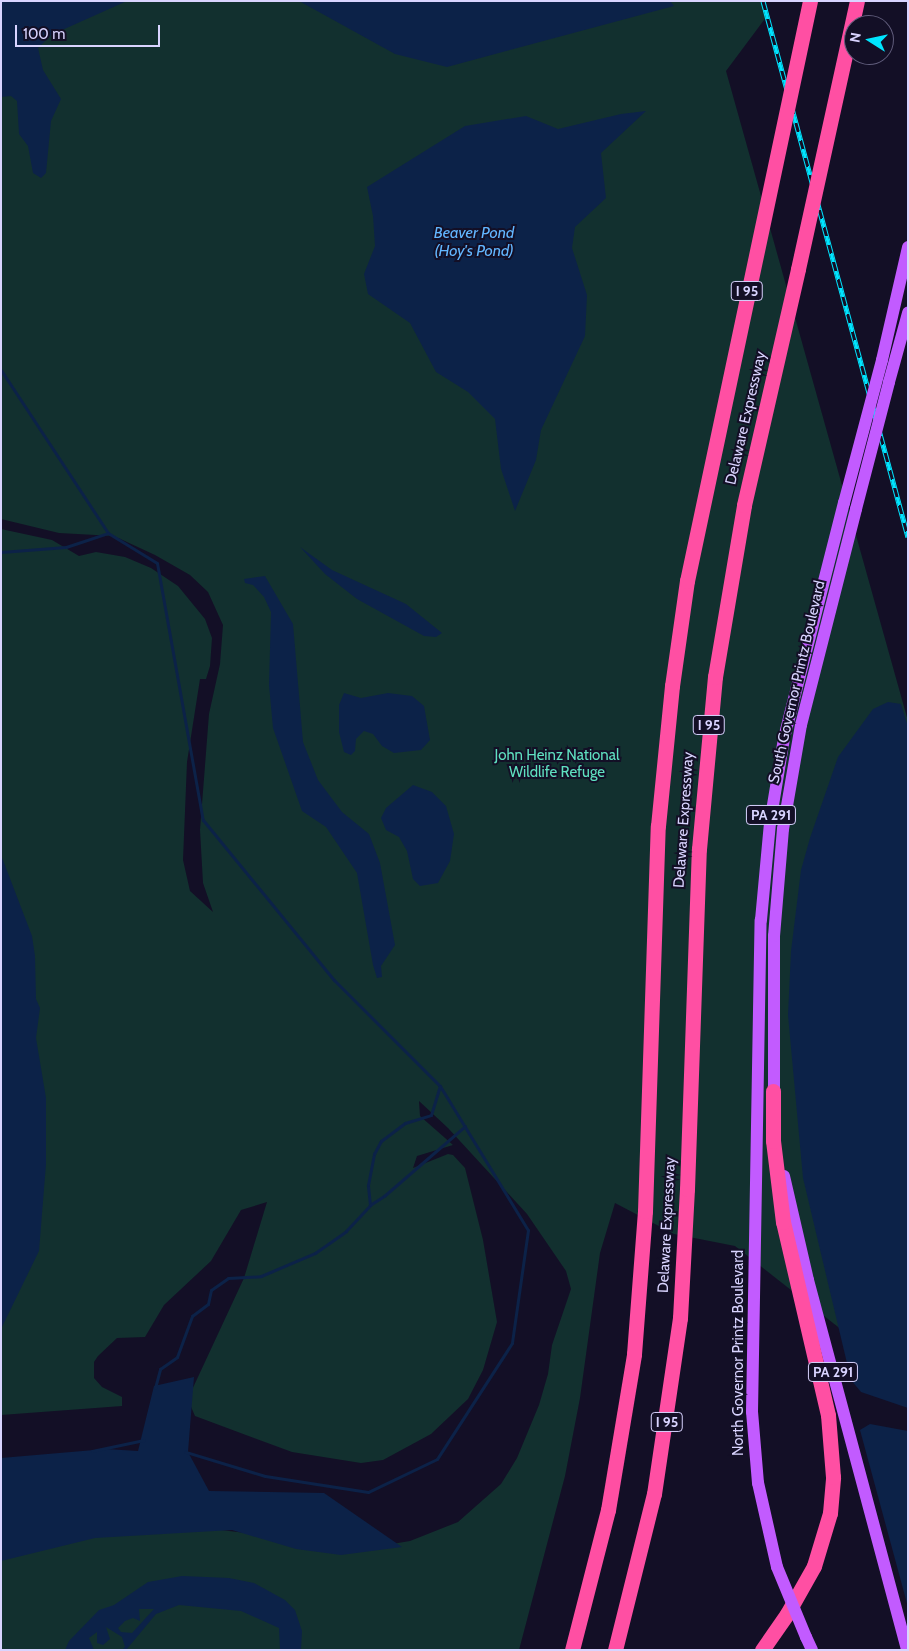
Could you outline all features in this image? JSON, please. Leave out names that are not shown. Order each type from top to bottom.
[{"type":"highway","name":"Delaware Expressway","points":[[572,1650],[600,1545],[624,1423],[638,1310],[645,1211],[657,853],[676,651],[706,485],[810,1]]},
{"type":"highway","name":"Delaware Expressway","points":[[615,1650],[647,1528],[666,1424],[680,1318],[688,1189],[698,858],[715,677],[744,505],[857,1]]},
{"type":"highway","points":[[762,1650],[787,1614],[814,1566],[825,1535],[833,1490],[829,1422],[782,1215],[773,1141],[773,1091]]},
{"type":"main road","name":"South Governor Printz Boulevard","points":[[756,1076],[761,920],[770,823],[791,704],[882,360],[908,247]]},
{"type":"main road","name":"South Governor Printz Boulevard","points":[[907,1650],[784,1180],[773,1091],[773,945],[780,856],[801,724],[836,582],[908,313]]},
{"type":"main road","name":"North Governor Printz Boulevard","points":[[756,1076],[753,1430],[762,1509],[778,1567],[812,1650]]},
{"type":"green space","name":"John Heinz National Wildlife Refuge","points":[[1,1],[764,1],[767,16],[726,71],[908,721],[908,1372],[847,1334],[735,1246],[674,1234],[615,1203],[600,1253],[580,1398],[565,1476],[519,1650],[1,1650],[1,1519],[221,1530],[368,1548],[410,1541],[458,1522],[501,1484],[517,1458],[539,1405],[548,1374],[552,1345],[571,1289],[566,1271],[527,1214],[448,1128],[419,1101],[420,1116],[453,1145],[417,1156],[413,1168],[448,1154],[453,1155],[465,1168],[483,1240],[497,1322],[483,1370],[468,1399],[431,1434],[383,1460],[361,1463],[292,1452],[195,1416],[189,1402],[191,1392],[244,1278],[267,1202],[241,1210],[211,1261],[164,1305],[145,1337],[117,1338],[98,1356],[94,1362],[94,1378],[102,1387],[122,1397],[122,1406],[1,1415],[1,529],[52,540],[79,556],[96,552],[125,557],[151,568],[178,586],[205,619],[212,638],[210,666],[206,679],[200,679],[187,762],[183,860],[190,891],[213,912],[203,883],[200,830],[209,714],[220,664],[223,625],[208,592],[190,575],[155,555],[114,536],[59,533],[1,519]]},
{"type":"water","points":[[1,1],[127,1],[51,35],[38,48],[43,70],[61,99],[51,121],[46,173],[41,178],[33,173],[28,146],[19,134],[17,101],[11,96],[1,97]]},
{"type":"water","points":[[299,1],[670,1],[674,6],[447,67],[395,54]]},
{"type":"water","name":"Beaver Pond (Hoy's Pond)","points":[[646,111],[601,153],[606,198],[575,227],[572,248],[587,295],[585,336],[541,430],[536,460],[515,511],[501,469],[495,419],[468,392],[436,372],[410,323],[368,294],[364,274],[375,246],[373,216],[367,187],[465,126],[526,116],[558,129],[621,114]]},
{"type":"water","points":[[300,547],[332,570],[406,604],[442,633],[436,637],[424,636],[357,599],[325,574]]},
{"type":"water","points":[[265,576],[293,624],[303,742],[318,780],[342,812],[369,834],[380,863],[395,945],[381,966],[382,977],[377,978],[373,965],[357,873],[326,827],[302,811],[273,728],[269,685],[271,612],[264,597],[253,585],[245,583],[244,579]]},
{"type":"water","points":[[344,693],[361,698],[388,693],[412,696],[424,706],[430,740],[421,750],[394,753],[382,746],[373,734],[364,731],[356,739],[355,751],[351,755],[344,752],[339,732],[339,705]]},
{"type":"water","points":[[888,702],[901,704],[908,727],[908,1408],[861,1392],[851,1380],[803,1178],[788,1015],[791,951],[801,870],[810,838],[838,757],[873,709]]},
{"type":"water","points":[[413,785],[432,792],[446,806],[454,834],[450,861],[438,883],[420,886],[413,879],[407,851],[399,837],[386,830],[381,818],[386,808]]},
{"type":"water","points":[[1,855],[32,936],[35,956],[36,999],[40,1008],[36,1038],[46,1098],[46,1164],[39,1251],[1,1329]]},
{"type":"water","points":[[194,1377],[188,1452],[209,1491],[324,1493],[402,1547],[341,1555],[296,1549],[232,1530],[95,1538],[1,1561],[1,1458],[106,1449],[138,1451],[154,1386]]},
{"type":"water","points":[[870,1424],[908,1431],[908,1607],[860,1430]]},
{"type":"water","points":[[182,1576],[229,1578],[254,1583],[285,1600],[295,1610],[302,1631],[301,1650],[280,1650],[279,1628],[241,1611],[179,1605],[156,1614],[126,1650],[122,1650],[125,1647],[122,1637],[106,1627],[110,1639],[103,1645],[97,1643],[97,1632],[89,1638],[94,1650],[65,1650],[69,1641],[99,1610],[114,1605],[148,1582]],"holes":[[[139,1609],[154,1609],[132,1633],[121,1632],[118,1628],[125,1621],[133,1618],[140,1621]]]},
{"type":"waterway","points":[[1,370],[108,533],[157,563],[203,820],[334,980],[440,1086],[528,1230],[512,1343],[437,1459],[368,1492],[265,1476],[186,1452]]},
{"type":"waterway","points":[[1,552],[66,547],[108,533]]},
{"type":"waterway","points":[[370,1205],[368,1185],[374,1154],[381,1141],[405,1123],[431,1115],[440,1086]]},
{"type":"waterway","points":[[155,1388],[160,1369],[177,1357],[192,1316],[208,1304],[211,1290],[228,1278],[261,1276],[315,1253],[346,1231],[370,1205],[384,1196],[465,1126]]},
{"type":"waterway","points":[[92,1451],[144,1440]]},
{"type":"railway","points":[[763,1],[908,537]]}]
